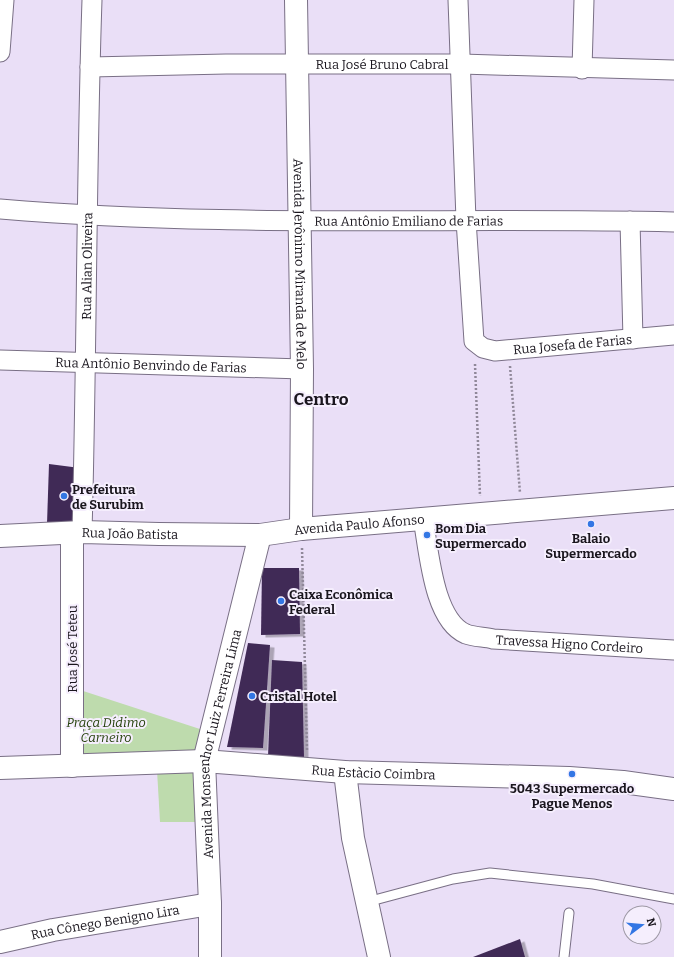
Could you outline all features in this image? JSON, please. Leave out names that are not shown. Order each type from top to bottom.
[{"type":"street","points":[[0,52],[4,0]]},
{"type":"street","name":"Rua Alian Oliveira","points":[[77,532],[86,362],[86,216],[92,0]]},
{"type":"street","name":"Avenida Jerônimo Miranda de Melo","points":[[296,0],[302,369],[301,529]]},
{"type":"street","points":[[458,0],[466,220],[474,341]]},
{"type":"street","points":[[582,69],[584,0]]},
{"type":"street","name":"Rua José Bruno Cabral","points":[[90,67],[226,64],[461,64],[582,69],[674,70]]},
{"type":"street","name":"Rua Antônio Emiliano de Farias","points":[[0,209],[86,216],[300,221],[466,220],[674,222]]},
{"type":"street","points":[[630,221],[633,339]]},
{"type":"street","name":"Rua Josefa de Farias","points":[[474,341],[483,348],[495,351],[674,335]]},
{"type":"street","name":"Rua Antônio Benvindo de Farias","points":[[0,360],[302,369]]},
{"type":"street","name":"Avenida Paulo Afonso","points":[[260,534],[301,529],[674,498]]},
{"type":"street","name":"Travessa Higno Cordeiro","points":[[423,519],[436,588],[444,610],[453,624],[466,634],[493,639],[674,650]]},
{"type":"street","name":"Rua João Batista","points":[[0,536],[77,532],[260,534]]},
{"type":"street","name":"Rua José Teteu","points":[[72,766],[77,532]]},
{"type":"street","name":"Avenida Monsenhor Luiz Ferreira Lima","points":[[210,957],[210,904],[204,761],[260,534]]},
{"type":"street","name":"Rua Estàcio Coimbra","points":[[0,768],[204,761],[345,772],[569,778],[623,782],[674,789]]},
{"type":"street","points":[[345,772],[354,838],[379,957]]},
{"type":"street","name":"Rua Cônego Benigno Lira","points":[[0,942],[53,930],[210,904]]},
{"type":"lane","points":[[367,902],[453,878],[490,873],[593,884],[674,899]]},
{"type":"lane","points":[[564,957],[569,913]]},
{"type":"path","points":[[474,341],[480,515]]},
{"type":"path","points":[[508,350],[521,511]]},
{"type":"path","points":[[301,529],[308,769]]},
{"type":"green space","name":"Praça Dídimo Carneiro","points":[[77,689],[203,730],[203,759],[77,759]]},
{"type":"green space","points":[[157,770],[193,771],[197,822],[160,822]]},
{"type":"building","name":"Prefeitura de Surubim","points":[[49,464],[80,468],[80,527],[47,524]]},
{"type":"building","name":"Caixa Econômica Federal","points":[[262,568],[299,568],[300,634],[261,635]]},
{"type":"building","name":"Cristal Hotel","points":[[248,643],[270,645],[263,748],[227,747]]},
{"type":"building","points":[[272,660],[302,662],[304,758],[268,756]]},
{"type":"building","points":[[520,939],[525,957],[473,957]]},
{"type":"place","name":"Prefeitura de Surubim","points":[[64,496]]},
{"type":"place","name":"Balaio Supermercado","points":[[591,524]]},
{"type":"place","name":"Bom Dia Supermercado","points":[[427,535]]},
{"type":"place","name":"Caixa Econômica Federal","points":[[281,601]]},
{"type":"place","name":"Cristal Hotel","points":[[252,696]]},
{"type":"place","name":"5043 Supermercado Pague Menos","points":[[572,774]]},
{"type":"district","name":"Centro","points":[[321,399]]}]
